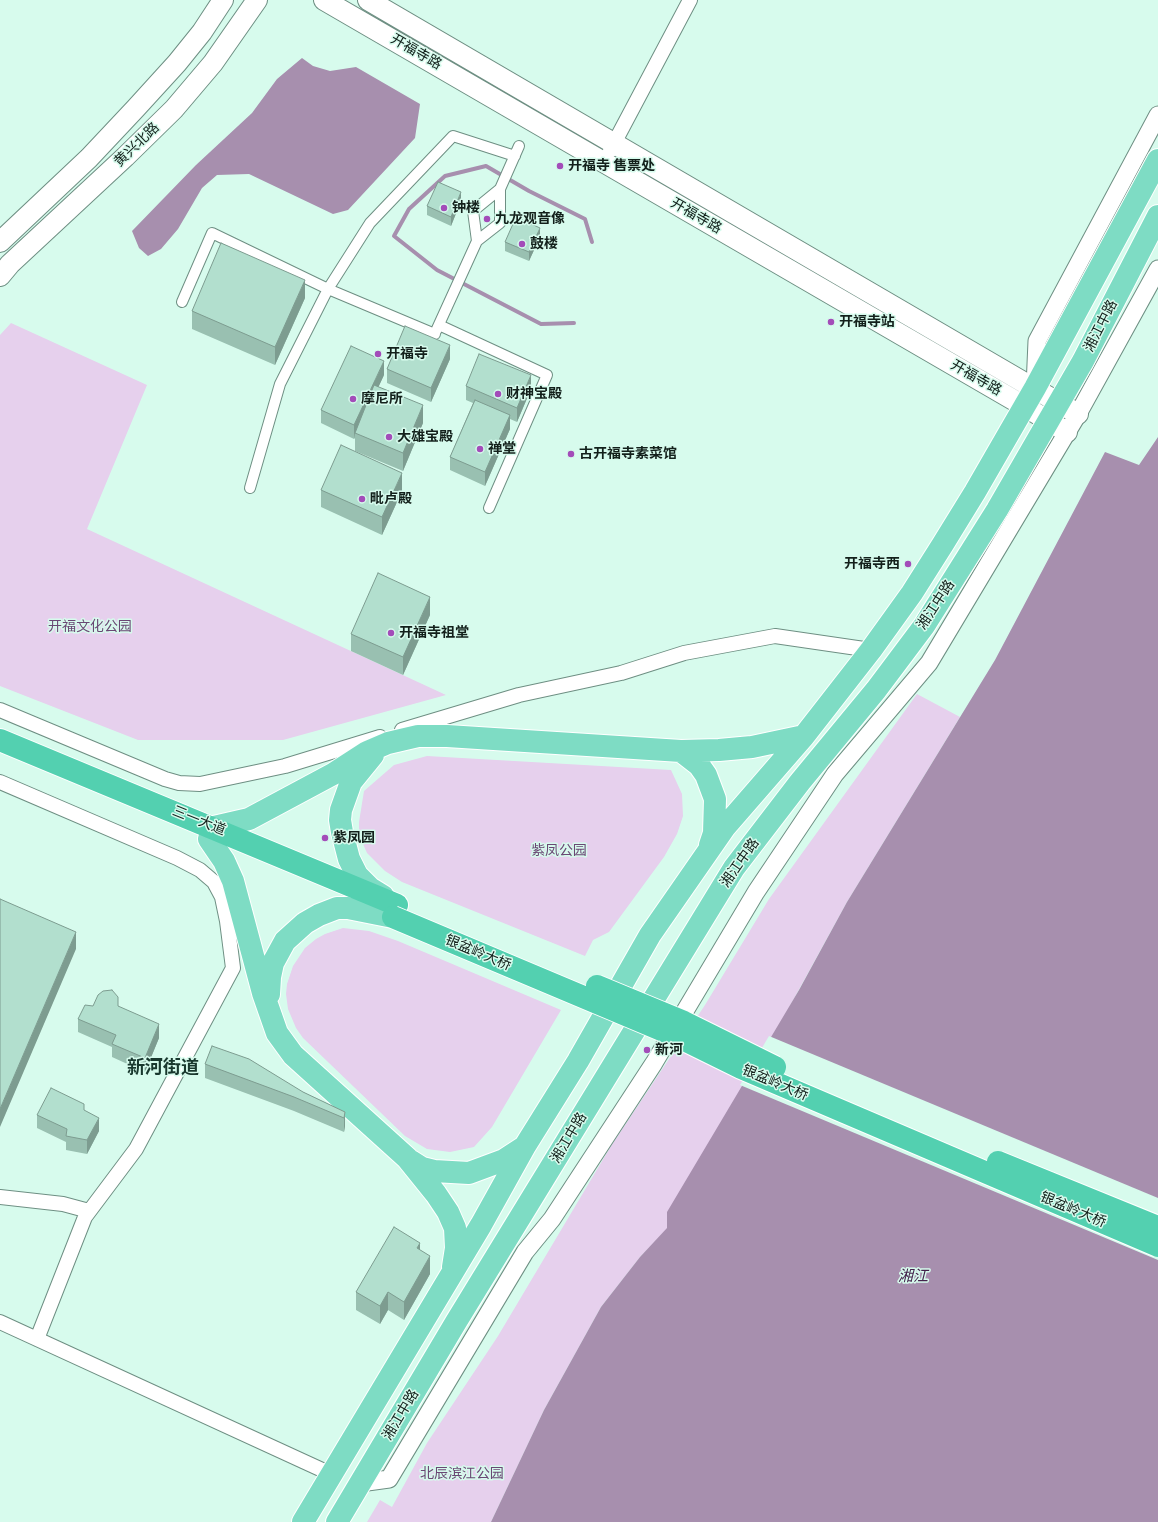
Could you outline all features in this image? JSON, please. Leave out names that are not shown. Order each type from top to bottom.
[{"type":"highway","name":"三一大道","points":[[0,740],[395,911]]},
{"type":"highway","name":"三一大道","points":[[0,755],[212,833]]},
{"type":"highway","name":"银盆岭大桥","points":[[395,911],[684,1022],[748,1055],[944,1141],[1055,1184],[1158,1227]]},
{"type":"highway","name":"银盆岭大桥","points":[[395,911],[676,1036],[746,1071],[1158,1246]]},
{"type":"main road","name":"黄兴北路","points":[[0,242],[45,198],[90,158],[177,63],[202,32],[223,0]]},
{"type":"main road","name":"黄兴北路","points":[[0,276],[10,264],[125,157],[174,108],[213,63],[257,0]]},
{"type":"main road","name":"开福寺路","points":[[324,0],[604,162],[1029,397]]},
{"type":"main road","name":"开福寺路","points":[[368,0],[614,144],[1054,412],[1067,432]]},
{"type":"main road","name":"湘江中路","points":[[303,1522],[452,1272],[525,1146],[578,1061],[650,935],[726,827],[804,736],[871,650],[912,593],[944,544],[1029,397],[1158,160]]},
{"type":"main road","name":"湘江中路","points":[[337,1522],[456,1322],[496,1259],[734,868],[800,782],[876,690],[924,626],[997,510],[1083,361],[1158,216]]},
{"type":"main road","name":"开福寺路","points":[[1054,412],[1078,414]]},
{"type":"main road","points":[[525,1146],[504,1160],[469,1173],[434,1172],[422,1168],[407,1158],[293,1055],[277,1034],[232,881],[212,833],[267,811],[362,755],[388,743],[418,736],[447,736],[682,751],[752,747],[804,736]]},
{"type":"main road","points":[[388,743],[374,754],[351,782],[341,810],[340,820],[349,859],[357,875],[395,911]]},
{"type":"main road","points":[[682,751],[699,764],[706,775],[714,798],[714,833],[706,855]]},
{"type":"main road","points":[[270,1012],[270,977],[273,963],[285,941],[305,923],[319,915],[337,908],[395,911]]},
{"type":"main road","points":[[407,1158],[436,1194],[448,1212],[455,1228],[456,1248],[452,1272]]},
{"type":"street","points":[[604,162],[690,0]]},
{"type":"street","name":"湘江中路","points":[[1029,397],[1037,341],[1158,115]]},
{"type":"street","points":[[250,488],[280,384],[328,289],[370,223],[453,136],[514,160]]},
{"type":"street","points":[[477,241],[473,211],[500,189],[520,146]]},
{"type":"street","points":[[430,345],[458,286],[477,241],[500,223],[500,189]]},
{"type":"street","points":[[182,302],[212,233],[328,289],[434,334]]},
{"type":"street","points":[[360,1483],[389,1479],[525,1252],[552,1219],[654,1063],[756,892],[835,774],[929,663],[1078,414],[1158,269]]},
{"type":"street","points":[[439,325],[547,375],[489,508]]},
{"type":"street","points":[[0,710],[165,779],[179,783],[200,784],[285,766],[519,695],[621,673],[684,653],[775,636],[871,650]]},
{"type":"street","points":[[0,782],[177,858],[200,870],[214,882],[222,897],[227,921],[233,968],[136,1149],[85,1217],[37,1339]]},
{"type":"street","points":[[0,1197],[63,1204],[89,1211]]},
{"type":"street","points":[[496,1259],[552,1219]]},
{"type":"street","points":[[0,1322],[331,1474]]},
{"type":"green space","name":"开福文化公园","points":[[11,323],[147,385],[87,529],[446,695],[283,740],[138,740],[0,686],[0,335]]},
{"type":"green space","name":"北辰滨江公园","points":[[917,694],[960,717],[847,902],[668,1228],[640,1257],[601,1307],[544,1410],[491,1522],[367,1522],[380,1500],[392,1507],[427,1443],[498,1336],[611,1146],[705,1005],[769,899]]},
{"type":"green space","name":"紫凤公园","points":[[427,756],[671,770],[682,794],[683,816],[677,834],[664,857],[609,932],[593,940],[585,956],[402,882],[385,871],[367,853],[359,835],[359,822],[364,791],[394,765]]},
{"type":"green space","points":[[343,928],[369,931],[398,941],[561,1010],[492,1127],[474,1147],[450,1152],[427,1149],[405,1136],[303,1038],[296,1028],[288,1009],[286,994],[287,984],[293,966],[305,948],[316,939],[325,934]]},
{"type":"water","points":[[302,58],[313,66],[330,71],[356,67],[420,104],[415,138],[348,210],[333,214],[249,174],[217,175],[202,188],[178,229],[161,249],[148,256],[139,248],[132,231],[196,165],[252,113],[277,79]]},
{"type":"water","name":"湘江","points":[[1158,437],[1158,1522],[491,1522],[544,1410],[601,1307],[640,1257],[667,1228],[667,1212],[799,990],[847,902],[995,660],[1105,452],[1139,465]]},
{"type":"pier","points":[[769,1036],[1158,1198],[1158,1260],[740,1085]]},
{"type":"building","points":[[438,182],[461,192],[451,217],[427,206]]},
{"type":"building","points":[[516,217],[540,228],[529,252],[505,242]]},
{"type":"building","points":[[221,243],[305,280],[275,347],[192,311]]},
{"type":"building","points":[[405,326],[450,345],[431,388],[387,369]]},
{"type":"building","name":"摩尼所","points":[[351,346],[384,361],[354,425],[321,410]]},
{"type":"building","points":[[479,354],[531,375],[517,408],[466,386]]},
{"type":"building","points":[[374,385],[423,405],[403,453],[355,433]]},
{"type":"building","name":"禅堂","points":[[475,400],[510,415],[485,472],[450,457]]},
{"type":"building","points":[[341,445],[402,473],[382,517],[321,490]]},
{"type":"building","name":"开福寺祖堂","points":[[378,573],[430,597],[403,657],[351,634]]},
{"type":"building","points":[[0,899],[76,932],[0,1109]]},
{"type":"building","points":[[112,990],[118,997],[118,1006],[159,1024],[145,1058],[112,1044],[116,1035],[78,1019],[85,1005],[93,1006],[98,995],[103,991]]},
{"type":"building","points":[[212,1046],[249,1059],[303,1092],[345,1112],[344,1118],[294,1097],[205,1064]]},
{"type":"building","points":[[51,1088],[84,1104],[84,1110],[99,1118],[87,1140],[66,1136],[67,1129],[37,1115]]},
{"type":"building","points":[[394,1227],[420,1243],[417,1248],[430,1256],[404,1302],[388,1292],[380,1306],[356,1292]]},
{"type":"waterway","points":[[574,323],[541,324],[437,270],[394,236],[409,209],[445,176],[486,166],[529,191],[585,219],[592,242]]},
{"type":"place","name":"开福寺 售票处","points":[[560,166]]},
{"type":"place","name":"钟楼","points":[[444,208]]},
{"type":"place","name":"九龙观音像","points":[[487,219]]},
{"type":"place","name":"鼓楼","points":[[522,244]]},
{"type":"place","name":"开福寺站","points":[[831,322]]},
{"type":"place","name":"开福寺","points":[[378,354]]},
{"type":"place","name":"财神宝殿","points":[[498,394]]},
{"type":"place","name":"摩尼所","points":[[353,399]]},
{"type":"place","name":"大雄宝殿","points":[[389,437]]},
{"type":"place","name":"禅堂","points":[[480,449]]},
{"type":"place","name":"古开福寺素菜馆","points":[[571,454]]},
{"type":"place","name":"毗卢殿","points":[[362,499]]},
{"type":"place","name":"开福寺西","points":[[908,564]]},
{"type":"place","name":"开福寺祖堂","points":[[391,633]]},
{"type":"place","name":"紫凤园","points":[[325,838]]},
{"type":"place","name":"新河","points":[[647,1050]]},
{"type":"district","name":"新河街道","points":[[163,1068]]}]
